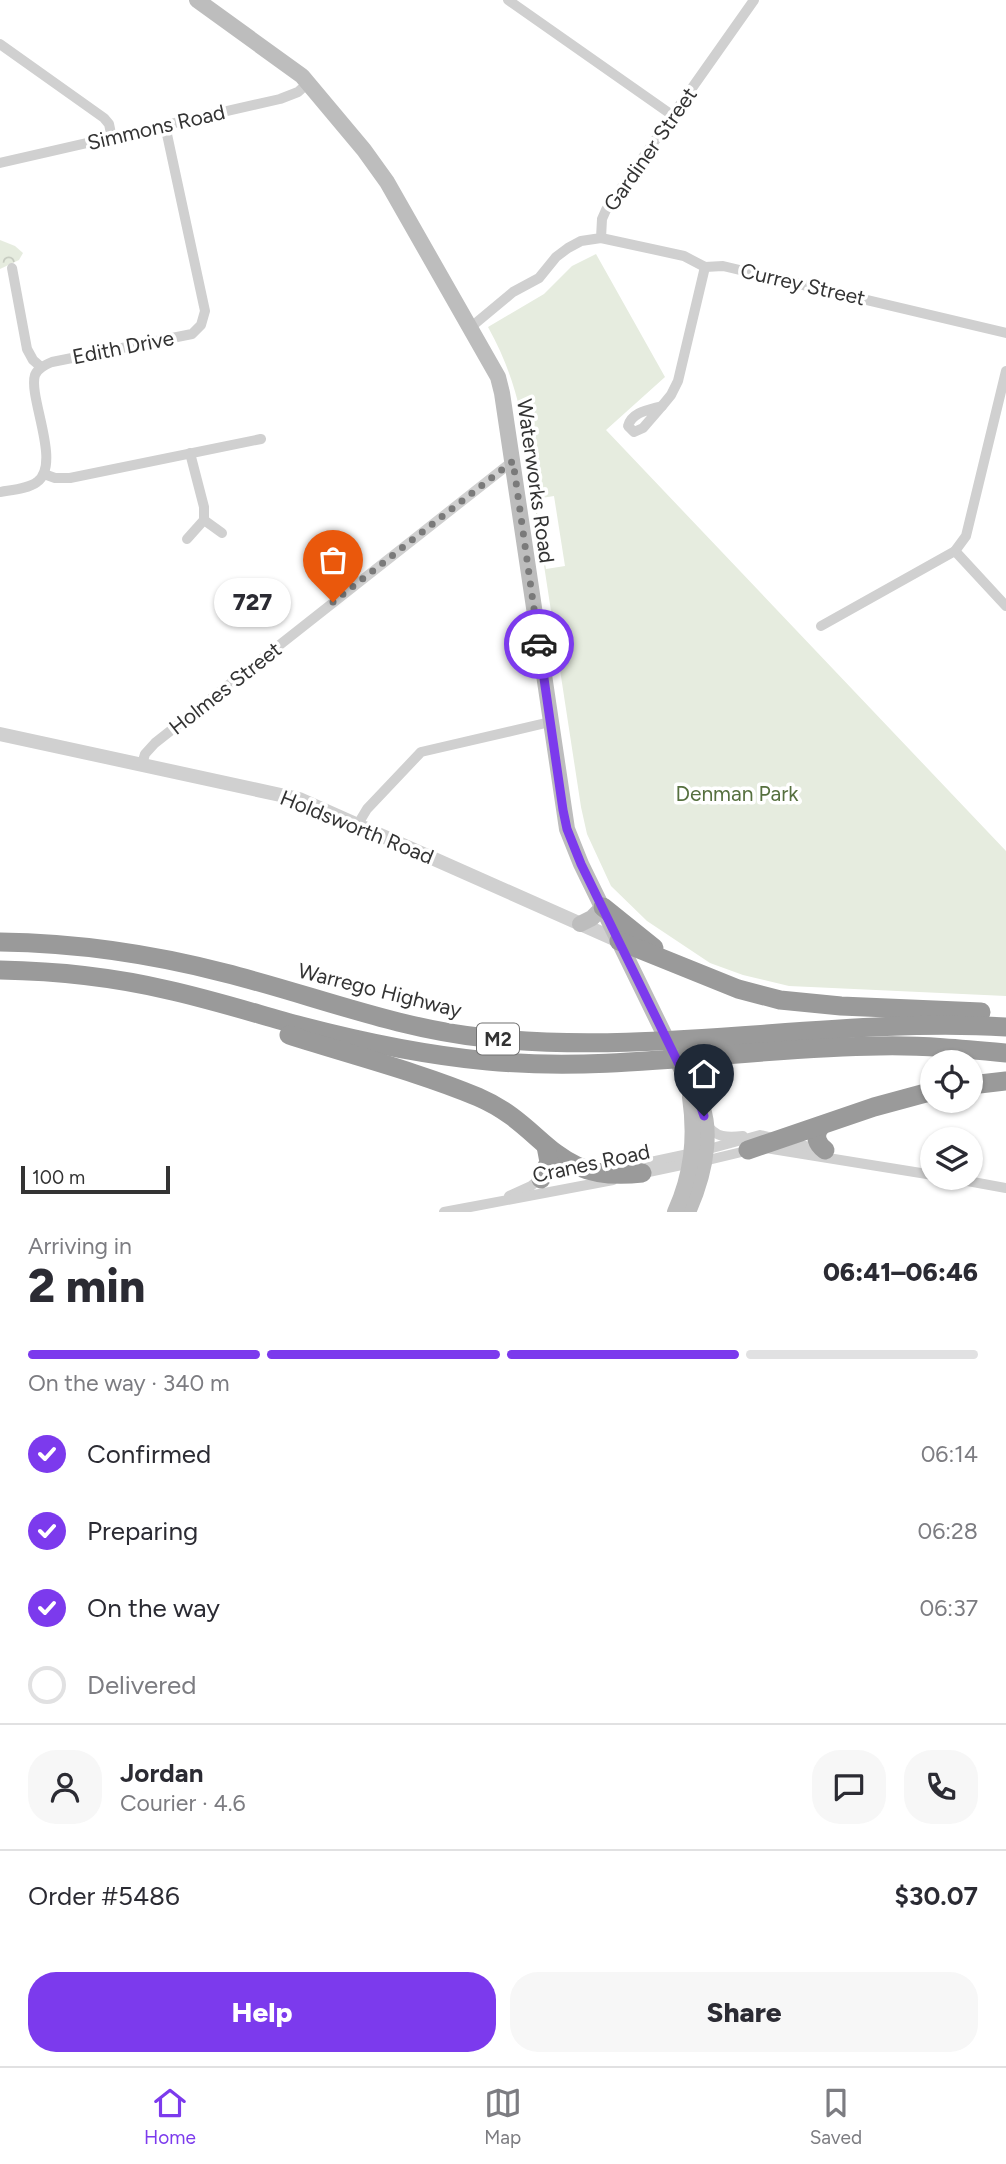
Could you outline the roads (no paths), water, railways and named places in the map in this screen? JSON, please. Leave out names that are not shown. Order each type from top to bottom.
[{"type":"highway","points":[[603,907],[662,956]]},
{"type":"highway","points":[[619,941],[662,956],[738,989],[789,1001],[1006,1014]]},
{"type":"highway","name":"Warrego Highway","points":[[0,942],[67,945],[155,957],[228,974],[407,1024],[485,1038],[531,1042],[633,1042],[905,1025],[964,1024],[1006,1027]]},
{"type":"highway","name":"M2","points":[[0,970],[130,982],[196,996],[381,1045],[452,1058],[604,1064],[879,1046],[1006,1053]]},
{"type":"highway","points":[[196,996],[209,1009],[480,1098],[513,1118],[575,1166],[598,1174],[620,1175],[652,1171]]},
{"type":"highway","points":[[983,1084],[1006,1082]]},
{"type":"highway","points":[[748,1150],[874,1107],[920,1095]]},
{"type":"highway","points":[[821,1126],[817,1140],[819,1146],[825,1150]]},
{"type":"highway","points":[[541,1179],[554,1152]]},
{"type":"main road","name":"Waterworks Road","points":[[197,0],[291,66],[308,83],[387,181],[471,327],[500,385],[567,829],[689,1085],[696,1093],[704,1121],[698,1157]]},
{"type":"main road","points":[[580,924],[591,919],[603,907]]},
{"type":"main road","points":[[688,1212],[698,1187],[698,1157],[689,1085]]},
{"type":"main road","points":[[675,1212],[698,1157]]},
{"type":"street","points":[[508,0],[672,115]]},
{"type":"street","name":"Gardiner Street","points":[[471,327],[513,292],[539,278],[568,247],[580,241],[601,238],[602,219],[606,210],[754,0]]},
{"type":"street","points":[[0,44],[104,118],[109,124],[112,138]]},
{"type":"street","name":"Simmons Road","points":[[0,163],[287,97],[308,83]]},
{"type":"street","name":"Edith Drive","points":[[41,367],[52,362],[192,334],[201,325],[205,311],[165,125]]},
{"type":"street","name":"Currey Street","points":[[601,238],[684,256],[705,267],[723,266],[1006,332]]},
{"type":"street","points":[[662,406],[678,381],[705,267]]},
{"type":"street","points":[[0,492],[31,486],[40,481],[44,474],[43,429],[35,384],[35,375],[41,367],[27,349],[12,268]]},
{"type":"street","points":[[821,626],[955,551],[966,536],[1006,371]]},
{"type":"street","points":[[44,474],[55,478],[70,478],[261,439]]},
{"type":"street","points":[[187,539],[204,520],[204,507],[190,453]]},
{"type":"street","name":"Holmes Street","points":[[142,764],[145,754],[155,743],[513,461]]},
{"type":"street","points":[[204,520],[222,533]]},
{"type":"street","points":[[955,551],[1006,606]]},
{"type":"street","points":[[358,824],[367,809],[421,752],[550,722]]},
{"type":"street","name":"Holdsworth Road","points":[[0,734],[299,799],[619,941]]},
{"type":"street","points":[[704,1121],[710,1130],[720,1136],[762,1135],[865,1162]]},
{"type":"street","points":[[698,1157],[762,1135]]},
{"type":"street","points":[[698,1157],[775,1149],[920,1173]]},
{"type":"street","name":"Cranes Road","points":[[554,1152],[615,1168],[698,1157]]},
{"type":"street","name":"Cranes Road","points":[[444,1212],[484,1207],[652,1171],[698,1157]]},
{"type":"street","points":[[652,1171],[678,1179],[683,1194]]},
{"type":"street","name":"Cranes Road","points":[[484,1207],[541,1179]]},
{"type":"street","points":[[983,1184],[1006,1188]]},
{"type":"place","name":"727","points":[[333,602]]},
{"type":"park label","name":"Denman Park","points":[[737,793]]}]
